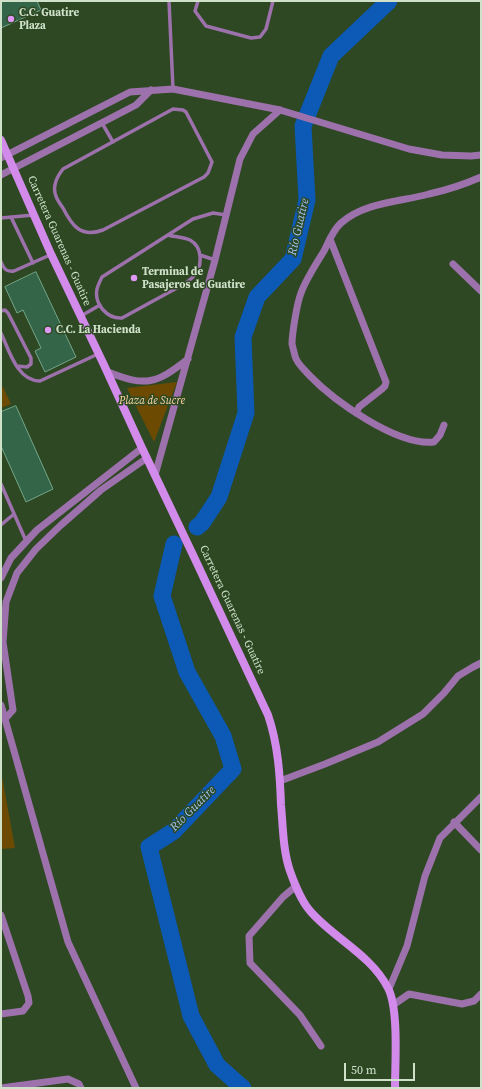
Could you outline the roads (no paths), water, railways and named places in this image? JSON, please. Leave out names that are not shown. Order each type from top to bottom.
[{"type":"main road","name":"Carretera Guarenas - Guatire","points":[[1,140],[4,156],[14,168],[51,254],[108,372],[142,448],[268,716],[275,741],[286,853],[296,886],[310,911],[320,922],[365,959],[373,967],[389,989],[393,1005],[395,1025],[395,1088]]},
{"type":"street","points":[[4,156],[130,92],[173,89],[280,110],[409,149],[442,156],[481,155]]},
{"type":"street","points":[[1,175],[136,105],[151,90]]},
{"type":"street","points":[[155,475],[215,260],[240,159],[253,134],[280,110]]},
{"type":"street","points":[[444,425],[440,435],[434,442],[428,443],[384,430],[356,414],[317,383],[295,357],[292,344],[301,294],[340,223],[360,211],[430,194],[481,177]]},
{"type":"street","points":[[330,239],[386,382],[382,389],[359,407],[356,414]]},
{"type":"street","points":[[453,264],[481,291]]},
{"type":"street","points":[[108,372],[133,381],[146,381],[158,379],[169,374],[188,359]]},
{"type":"street","points":[[1,578],[11,558],[37,530],[142,448]]},
{"type":"street","points":[[5,719],[13,710],[4,642],[6,602],[17,574],[36,550],[61,525],[101,490],[147,458]]},
{"type":"street","points":[[280,781],[378,742],[423,714],[444,693],[458,676],[473,666],[481,663]]},
{"type":"street","points":[[1,705],[68,942],[136,1088]]},
{"type":"street","points":[[389,989],[407,946],[425,876],[440,838],[454,822],[481,797]]},
{"type":"street","points":[[454,822],[481,850]]},
{"type":"street","points":[[296,886],[283,897],[249,936],[250,962],[300,1015],[321,1046]]},
{"type":"street","points":[[1,915],[4,932],[28,996],[29,1003],[23,1011],[1,1014]]},
{"type":"street","points":[[393,1005],[409,994],[462,1004],[474,1001],[481,994]]},
{"type":"street","points":[[2,1088],[68,1079],[79,1084],[81,1088]]},
{"type":"lane","points":[[169,1],[173,89]]},
{"type":"lane","points":[[198,1],[195,11],[206,26],[251,38],[260,37],[266,29],[273,1]]},
{"type":"lane","points":[[173,109],[183,110],[186,112],[212,162],[208,173],[204,177],[103,230],[95,233],[85,232],[78,229],[70,221],[55,194],[57,177],[63,169],[113,142],[173,109]]},
{"type":"lane","points":[[102,123],[113,142]]},
{"type":"lane","points":[[168,235],[190,241],[198,248],[200,264],[194,276],[186,283],[122,318],[116,318],[106,314],[97,298],[97,288],[102,277],[193,219],[216,213],[226,215]]},
{"type":"lane","points":[[1,218],[34,215]]},
{"type":"lane","points":[[11,217],[33,263]]},
{"type":"lane","points":[[1,262],[8,272],[14,271],[51,254]]},
{"type":"lane","points":[[200,255],[215,260]]},
{"type":"lane","points":[[81,316],[100,305]]},
{"type":"lane","points":[[1,311],[5,310],[8,313],[31,358],[31,364],[27,367],[17,366]]},
{"type":"lane","points":[[1,333],[17,366],[27,378],[33,381],[40,381],[99,354]]},
{"type":"lane","points":[[1,484],[26,542]]},
{"type":"lane","points":[[1,525],[14,514]]},
{"type":"waterway","name":"Río Guatire","points":[[197,527],[202,523],[219,497],[246,413],[243,337],[257,297],[293,259],[307,200],[303,126],[331,56],[389,1]]},
{"type":"waterway","name":"Río Guatire","points":[[174,544],[162,596],[187,672],[223,736],[233,769],[174,831],[149,847],[191,1016],[217,1065],[243,1088]]},
{"type":"place","name":"C.C. Guatire Plaza","points":[[11,19]]},
{"type":"place","name":"Terminal de Pasajeros de Guatire","points":[[134,278]]},
{"type":"place","name":"C.C. La Hacienda","points":[[48,330]]},
{"type":"park label","name":"Plaza de Sucre","points":[[152,401]]}]
